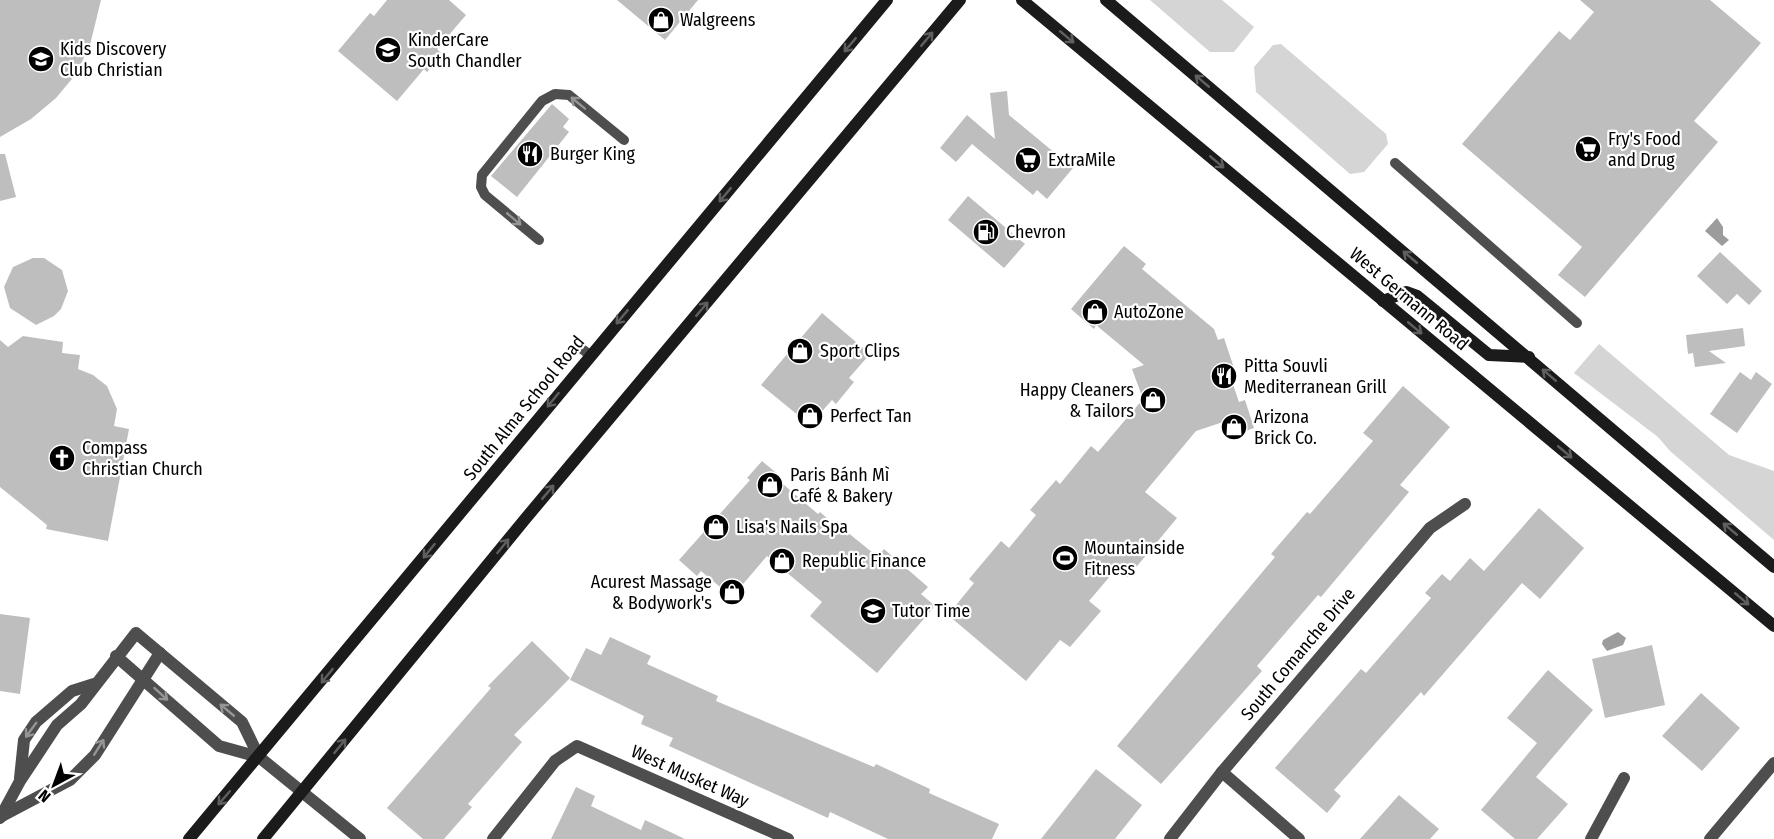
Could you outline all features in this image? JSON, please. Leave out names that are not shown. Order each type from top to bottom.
[{"type":"main road","name":"South Alma School Road","points":[[189,839],[887,0]]},
{"type":"main road","points":[[263,839],[526,518],[960,0]]},
{"type":"main road","name":"West Germann Road","points":[[1022,0],[1774,626]]},
{"type":"main road","name":"West Germann Road","points":[[1106,0],[1774,567]]},
{"type":"main road","points":[[1383,301],[1406,292],[1417,296],[1489,355],[1529,357]]},
{"type":"street","name":"South Comanche Drive","points":[[1170,839],[1222,772],[1430,528],[1465,504]]},
{"type":"street","points":[[1,817],[20,781],[57,725],[81,704],[94,684],[136,633],[242,722],[259,757]]},
{"type":"street","points":[[1,817],[70,780],[95,754],[160,653]]},
{"type":"street","points":[[116,656],[219,746],[259,757],[360,839]]},
{"type":"street","points":[[20,781],[24,740],[36,722],[72,691],[94,684]]},
{"type":"street","name":"West Musket Way","points":[[493,839],[555,761],[577,746],[788,839]]},
{"type":"street","points":[[1710,839],[1774,763]]},
{"type":"street","points":[[1222,772],[1299,839]]},
{"type":"street","points":[[1591,839],[1624,778]]},
{"type":"lane","points":[[539,240],[485,195],[482,175],[542,101],[555,94],[569,95],[624,140]]},
{"type":"lane","points":[[1395,163],[1577,323]]},
{"type":"lane","points":[[578,346],[590,355]]},
{"type":"shaded area","points":[[1150,0],[1222,0],[1254,27],[1234,52],[1210,52]]},
{"type":"shaded area","points":[[1281,44],[1386,134],[1388,144],[1364,172],[1350,174],[1256,92],[1254,67],[1273,45]]},
{"type":"shaded area","points":[[1717,218],[1723,227],[1723,235],[1729,240],[1722,246],[1705,231]]},
{"type":"shaded area","points":[[1599,344],[1729,455],[1774,471],[1774,540],[1670,451],[1658,437],[1574,373]]},
{"type":"shaded area","points":[[1618,632],[1626,638],[1623,645],[1607,651],[1602,644],[1603,640]]},
{"type":"building","name":"Kids Discovery Club Christian","points":[[0,0],[101,0],[90,45],[76,74],[56,98],[31,119],[0,137]]},
{"type":"building","name":"KinderCare South Chandler","points":[[387,0],[449,0],[466,15],[437,49],[442,54],[427,72],[424,69],[397,101],[338,51],[370,13],[374,16]]},
{"type":"building","name":"Walgreens","points":[[617,0],[698,0],[665,40]]},
{"type":"building","name":"Fry's Food and Drug","points":[[1580,0],[1710,0],[1761,43],[1694,121],[1718,142],[1585,297],[1558,275],[1582,247],[1462,144],[1559,31],[1570,40],[1594,12]]},
{"type":"building","name":"ExtraMile","points":[[1007,91],[1009,115],[1073,168],[1047,199],[1037,190],[1033,195],[972,144],[956,162],[940,148],[967,115],[995,139],[990,93]]},
{"type":"building","name":"Burger King","points":[[552,104],[569,119],[563,127],[569,132],[517,197],[491,176]]},
{"type":"building","points":[[0,154],[5,154],[16,197],[0,201]]},
{"type":"building","name":"Chevron","points":[[968,196],[1025,244],[1004,268],[948,220]]},
{"type":"building","points":[[1124,246],[1146,264],[1142,269],[1214,329],[1218,340],[1224,338],[1233,365],[1227,367],[1239,402],[1245,400],[1254,428],[1228,437],[1223,422],[1196,431],[1145,492],[1177,518],[1128,577],[1117,568],[1089,601],[1101,611],[1070,647],[1060,640],[1026,681],[948,615],[974,583],[969,579],[1001,541],[1009,548],[1036,515],[1030,510],[1056,480],[1060,484],[1091,446],[1098,452],[1143,399],[1132,369],[1144,365],[1096,325],[1094,329],[1071,309]]},
{"type":"building","points":[[1720,252],[1762,291],[1749,305],[1737,294],[1727,304],[1697,276]]},
{"type":"building","points":[[33,258],[44,258],[62,270],[68,291],[61,309],[54,316],[36,325],[10,308],[4,287],[13,267]]},
{"type":"building","points":[[822,313],[870,354],[849,378],[854,382],[836,404],[832,400],[810,425],[761,385]]},
{"type":"building","points":[[1743,328],[1745,346],[1709,351],[1726,363],[1695,367],[1693,353],[1688,354],[1686,335]]},
{"type":"building","name":"Compass Christian Church","points":[[23,336],[63,342],[62,353],[80,355],[78,369],[93,375],[107,386],[117,409],[114,426],[129,429],[108,541],[46,529],[47,525],[0,487],[0,340],[8,347]]},
{"type":"building","points":[[1740,372],[1751,380],[1756,372],[1772,384],[1737,433],[1710,414]]},
{"type":"building","points":[[1403,386],[1450,427],[1400,485],[1409,492],[1321,597],[1318,595],[1257,666],[1262,671],[1161,784],[1117,746],[1275,557],[1271,554],[1307,512],[1310,514],[1373,441],[1363,433]]},
{"type":"building","points":[[762,461],[780,476],[777,479],[818,514],[820,512],[835,525],[836,523],[878,557],[884,549],[928,587],[921,594],[935,606],[877,673],[810,616],[822,602],[767,556],[732,597],[701,571],[697,576],[679,560],[750,480],[747,478]]},
{"type":"building","points":[[1539,508],[1584,548],[1540,599],[1522,583],[1424,696],[1421,692],[1334,790],[1341,796],[1327,813],[1275,768],[1361,669],[1366,673],[1431,598],[1425,593],[1442,574],[1450,581],[1470,558],[1484,571]]},
{"type":"building","points":[[0,614],[30,618],[20,694],[0,691]]},
{"type":"building","points":[[610,637],[651,656],[647,664],[718,696],[716,701],[874,767],[876,764],[930,789],[929,793],[999,824],[992,839],[888,839],[830,812],[828,818],[669,746],[673,738],[641,724],[644,716],[570,680],[586,648],[601,655]]},
{"type":"building","points":[[532,641],[570,678],[514,735],[522,742],[468,804],[472,807],[444,839],[423,839],[387,808],[491,688],[488,686]]},
{"type":"building","points":[[1652,645],[1665,705],[1605,718],[1592,659]]},
{"type":"building","points":[[1548,670],[1593,710],[1536,777],[1568,804],[1537,839],[1515,839],[1481,810],[1537,743],[1507,718]]},
{"type":"building","points":[[1701,693],[1740,728],[1702,771],[1662,736]]},
{"type":"building","points":[[1096,769],[1142,805],[1115,839],[1041,839]]},
{"type":"building","points":[[576,787],[595,796],[591,806],[641,830],[645,820],[685,839],[551,839]]},
{"type":"building","points":[[1399,795],[1439,829],[1430,839],[1360,839]]},
{"type":"place","name":"Walgreens","points":[[661,20]]},
{"type":"place","name":"KinderCare South Chandler","points":[[388,50]]},
{"type":"place","name":"Kids Discovery Club Christian","points":[[41,59]]},
{"type":"place","name":"Fry's Food and Drug","points":[[1588,149]]},
{"type":"place","name":"Burger King","points":[[530,154]]},
{"type":"place","name":"ExtraMile","points":[[1028,160]]},
{"type":"place","name":"Chevron","points":[[986,232]]},
{"type":"place","name":"AutoZone","points":[[1095,312]]},
{"type":"place","name":"Sport Clips","points":[[800,351]]},
{"type":"place","name":"Pitta Souvli Mediterranean Grill","points":[[1224,376]]},
{"type":"place","name":"Happy Cleaners & Tailors","points":[[1153,400]]},
{"type":"place","name":"Perfect Tan","points":[[810,416]]},
{"type":"place","name":"Arizona Brick Co.","points":[[1234,427]]},
{"type":"place","name":"Compass Christian Church","points":[[62,458]]},
{"type":"place","name":"Paris Bánh Mì Café & Bakery","points":[[770,485]]},
{"type":"place","name":"Lisa's Nails Spa","points":[[716,527]]},
{"type":"place","name":"Mountainside Fitness","points":[[1065,558]]},
{"type":"place","name":"Republic Finance","points":[[782,561]]},
{"type":"place","name":"Acurest Massage & Bodywork's","points":[[732,592]]},
{"type":"place","name":"Tutor Time","points":[[873,611]]}]
